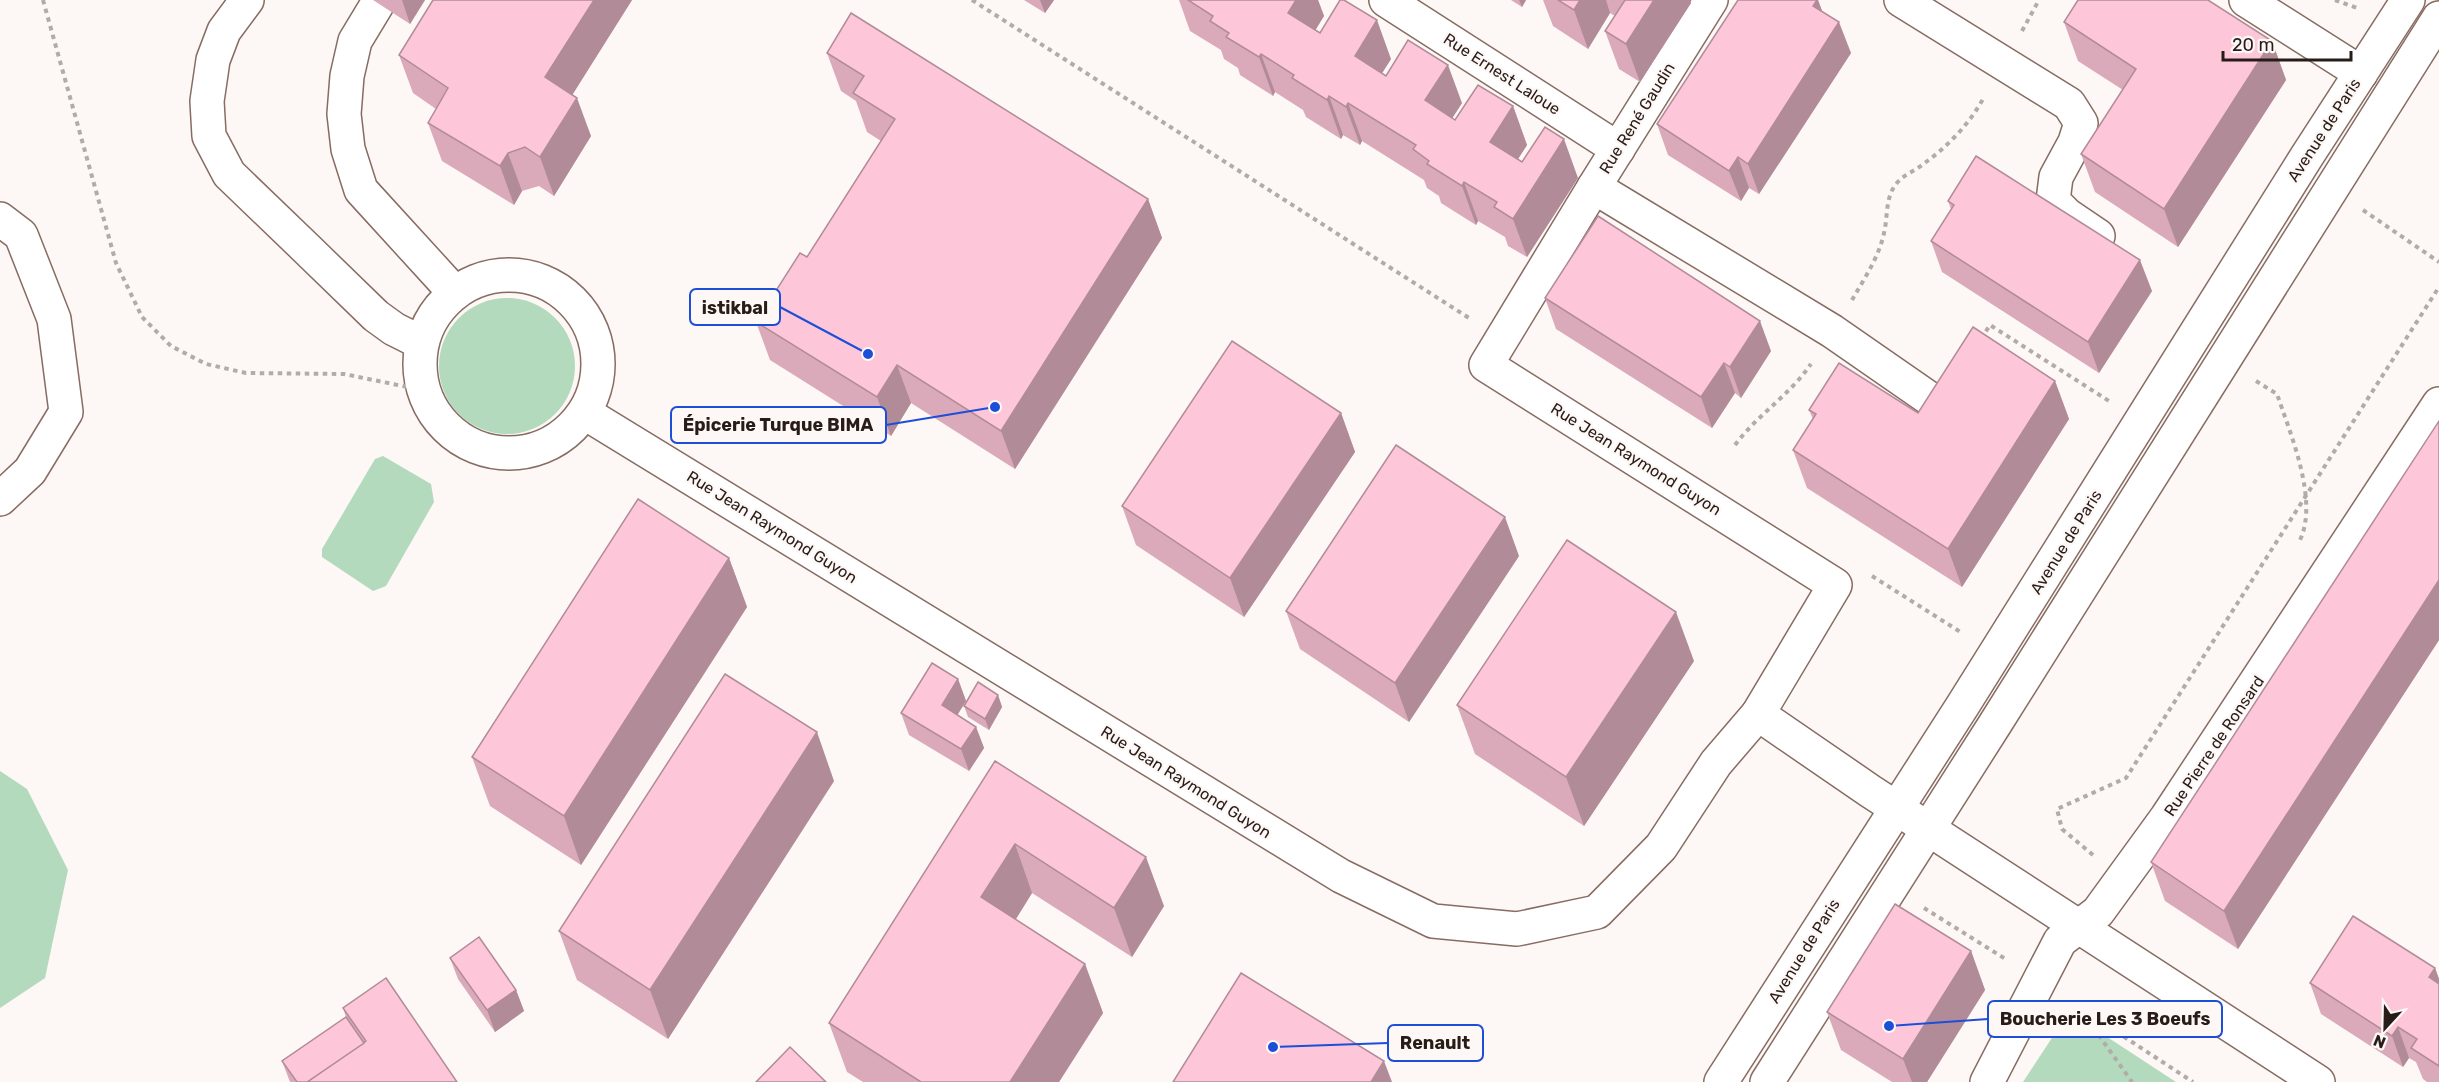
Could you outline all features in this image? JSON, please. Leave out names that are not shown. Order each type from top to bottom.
[{"type":"street","points":[[247,0],[224,31],[213,60],[207,100],[209,136],[229,174],[376,316],[394,329],[422,343]]},
{"type":"street","name":"Rue Ernest Laloue","points":[[1386,0],[1618,149]]},
{"type":"street","name":"Rue René Gaudin","points":[[1712,0],[1594,186],[1643,218],[1832,331],[1943,408]]},
{"type":"street","points":[[1901,0],[2069,104],[2081,123],[2075,142],[2056,177],[2053,201],[2067,215],[2115,247]]},
{"type":"street","points":[[2246,0],[2361,73]]},
{"type":"street","name":"Avenue de Paris","points":[[1721,1082],[2408,0]]},
{"type":"street","points":[[378,3],[355,41],[347,76],[344,114],[348,149],[361,190],[455,293]]},
{"type":"street","points":[[1767,1082],[2439,18]]},
{"type":"street","name":"Rue Jean Raymond Guyon","points":[[585,412],[1341,876],[1434,921],[1517,929],[1597,912],[1661,847],[1716,762],[1758,714],[1835,585],[1486,365],[1594,186]]},
{"type":"street","points":[[0,219],[21,235],[54,319],[66,412],[30,471],[1,494]]},
{"type":"street","points":[[521,274],[550,284],[574,302],[591,326],[599,355],[597,384],[585,412],[566,434],[549,444],[540,449],[511,454],[482,450],[456,437],[435,416],[422,390],[419,360],[422,343],[425,330],[440,305],[463,286],[491,275],[521,274]]},
{"type":"street","name":"Rue Pierre de Ronsard","points":[[1987,1082],[2060,941],[2098,912],[2167,817],[2439,404]]},
{"type":"street","points":[[1758,714],[1870,792],[2318,1082]]},
{"type":"path","points":[[43,0],[116,263],[142,317],[171,346],[206,364],[246,373],[344,374],[422,390]]},
{"type":"path","points":[[1735,445],[1745,431],[1780,401],[1805,373],[1868,273],[1884,235],[1889,199],[1894,186],[1950,141],[1966,123],[1982,101],[2039,0]]},
{"type":"path","points":[[2335,0],[2363,11]]},
{"type":"path","points":[[2358,207],[2439,262]]},
{"type":"path","points":[[2088,852],[2062,829],[2057,809],[2126,778],[2439,288]]},
{"type":"path","points":[[1977,345],[1990,325],[2115,405]]},
{"type":"path","points":[[2263,386],[2277,394],[2305,485],[2306,519],[2302,537]]},
{"type":"path","points":[[2081,1010],[2132,1082]]},
{"type":"green space","points":[[507,298],[533,303],[555,318],[570,340],[575,366],[570,392],[555,414],[533,429],[507,434],[481,429],[459,414],[444,392],[439,366],[444,340],[459,318],[481,303]]},
{"type":"green space","points":[[383,456],[431,484],[434,502],[386,586],[373,591],[322,557],[322,549],[375,459]]},
{"type":"green space","points":[[0,771],[27,789],[68,870],[45,978],[0,1008]]},
{"type":"green space","points":[[2069,1012],[2176,1082],[2023,1082]]},
{"type":"building","points":[[433,0],[594,0],[545,77],[577,98],[540,157],[525,147],[508,153],[500,166],[428,123],[448,88],[399,55]]},
{"type":"building","points":[[1188,0],[1296,0],[1288,13],[1320,33],[1340,0],[1344,0],[1377,20],[1355,56],[1386,76],[1408,40],[1448,65],[1425,100],[1455,120],[1478,85],[1513,106],[1490,142],[1522,162],[1545,127],[1564,139],[1513,219],[1494,207],[1497,202],[1464,182],[1462,186],[1427,164],[1429,161],[1413,149],[1416,145],[1348,103],[1346,107],[1329,96],[1327,100],[1292,78],[1294,75],[1261,54],[1259,57],[1226,37],[1229,33],[1210,21],[1213,16]]},
{"type":"building","points":[[1558,0],[1580,0],[1574,10]]},
{"type":"building","points":[[1625,0],[1654,0],[1626,44],[1605,31]]},
{"type":"building","points":[[1738,0],[1817,0],[1813,6],[1839,22],[1748,164],[1738,157],[1729,171],[1657,124]]},
{"type":"building","points":[[2078,0],[2208,0],[2272,41],[2164,209],[2081,154],[2136,69],[2064,22]]},
{"type":"building","points":[[851,13],[1148,199],[1001,431],[897,365],[877,397],[756,322],[800,253],[807,257],[895,119],[853,93],[864,76],[827,53]]},
{"type":"building","points":[[1976,156],[2140,260],[2088,342],[1931,241],[1954,205],[1948,201]]},
{"type":"building","points":[[1598,216],[1760,321],[1730,367],[1724,363],[1701,397],[1545,298]]},
{"type":"building","points":[[1973,327],[2055,381],[1948,549],[1793,450],[1816,414],[1809,410],[1839,363],[1918,413]]},
{"type":"building","points":[[1232,341],[1341,413],[1230,578],[1122,506]]},
{"type":"building","points":[[2439,421],[2439,580],[2224,911],[2151,862]]},
{"type":"building","points":[[1396,445],[1505,517],[1395,683],[1286,611]]},
{"type":"building","points":[[638,499],[729,558],[564,816],[472,757]]},
{"type":"building","points":[[1567,540],[1676,612],[1566,777],[1457,705]]},
{"type":"building","points":[[932,663],[958,679],[942,705],[976,727],[961,749],[901,713]]},
{"type":"building","points":[[725,674],[817,732],[650,990],[559,931]]},
{"type":"building","points":[[978,682],[998,695],[985,719],[964,706]]},
{"type":"building","points":[[995,761],[1146,857],[1114,908],[1015,844],[981,897],[1085,964],[1010,1082],[921,1082],[829,1023]]},
{"type":"building","points":[[1895,904],[1971,951],[1903,1059],[1827,1012]]},
{"type":"building","points":[[2353,916],[2435,968],[2429,977],[2439,984],[2439,1066],[2411,1048],[2417,1039],[2398,1027],[2392,1036],[2310,983]]},
{"type":"building","points":[[479,937],[516,990],[487,1010],[450,958]]},
{"type":"building","points":[[1241,973],[1384,1061],[1371,1082],[1173,1082]]},
{"type":"building","points":[[386,978],[457,1082],[307,1082],[366,1041],[343,1008]]},
{"type":"building","points":[[346,1017],[364,1043],[307,1082],[297,1082],[282,1061]]},
{"type":"building","points":[[790,1047],[826,1082],[756,1082]]},
{"type":"place","name":"istikbal","points":[[868,354]]},
{"type":"place","name":"Épicerie Turque BIMA","points":[[995,407]]},
{"type":"place","name":"Boucherie Les 3 Boeufs","points":[[1889,1026]]},
{"type":"place","name":"Renault","points":[[1273,1047]]}]
